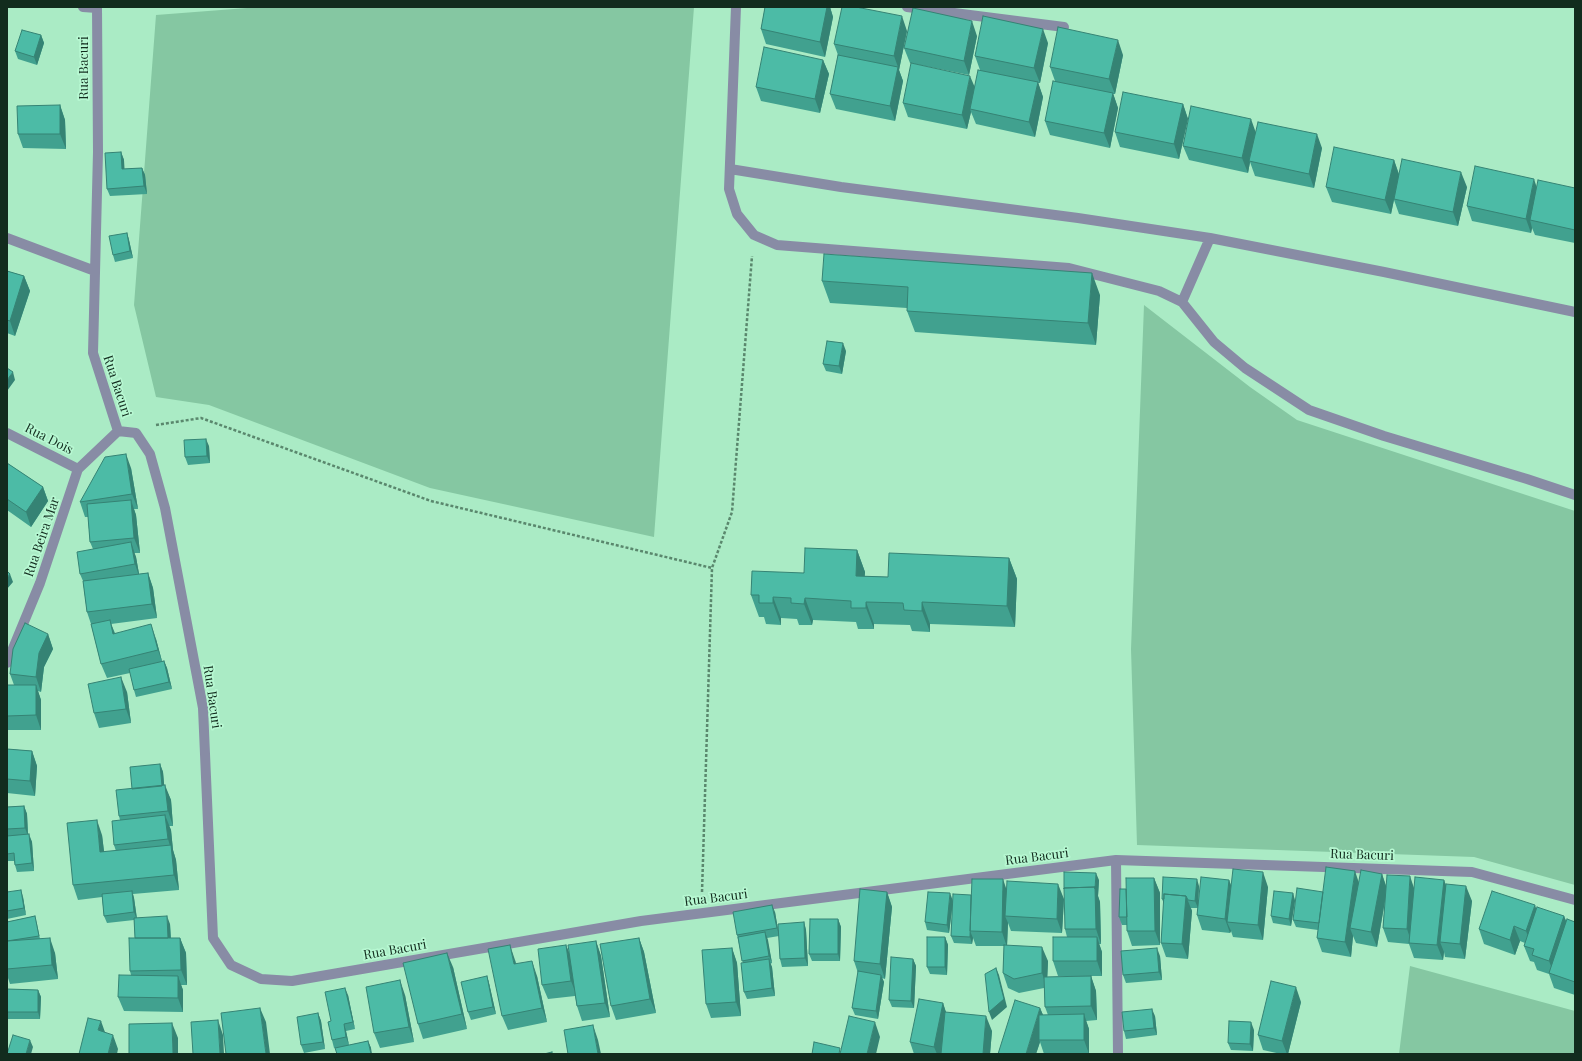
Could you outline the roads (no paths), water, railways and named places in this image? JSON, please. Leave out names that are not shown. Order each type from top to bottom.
[{"type":"street","points":[[83,7],[97,8]]},
{"type":"street","points":[[736,7],[729,188],[737,214],[754,235],[777,245],[1068,268],[1105,276],[1158,291],[1182,302],[1214,342],[1245,368],[1309,410],[1384,436],[1575,495]]},
{"type":"street","points":[[907,7],[1064,27]]},
{"type":"street","name":"Rua Bacuri","points":[[97,8],[98,152],[93,353],[118,431],[136,433],[150,454],[165,508],[204,708],[213,938],[231,965],[261,979],[292,981],[641,921],[1116,860],[1472,872],[1575,900]]},
{"type":"street","points":[[730,169],[841,187],[1078,218],[1210,238],[1384,272],[1575,312]]},
{"type":"street","points":[[7,238],[95,271]]},
{"type":"street","points":[[1182,302],[1210,238]]},
{"type":"street","name":"Rua Beira Mar","points":[[7,663],[40,583],[78,469],[118,431]]},
{"type":"street","name":"Rua Dois","points":[[7,433],[78,469]]},
{"type":"street","points":[[1116,860],[1118,1054]]}]
